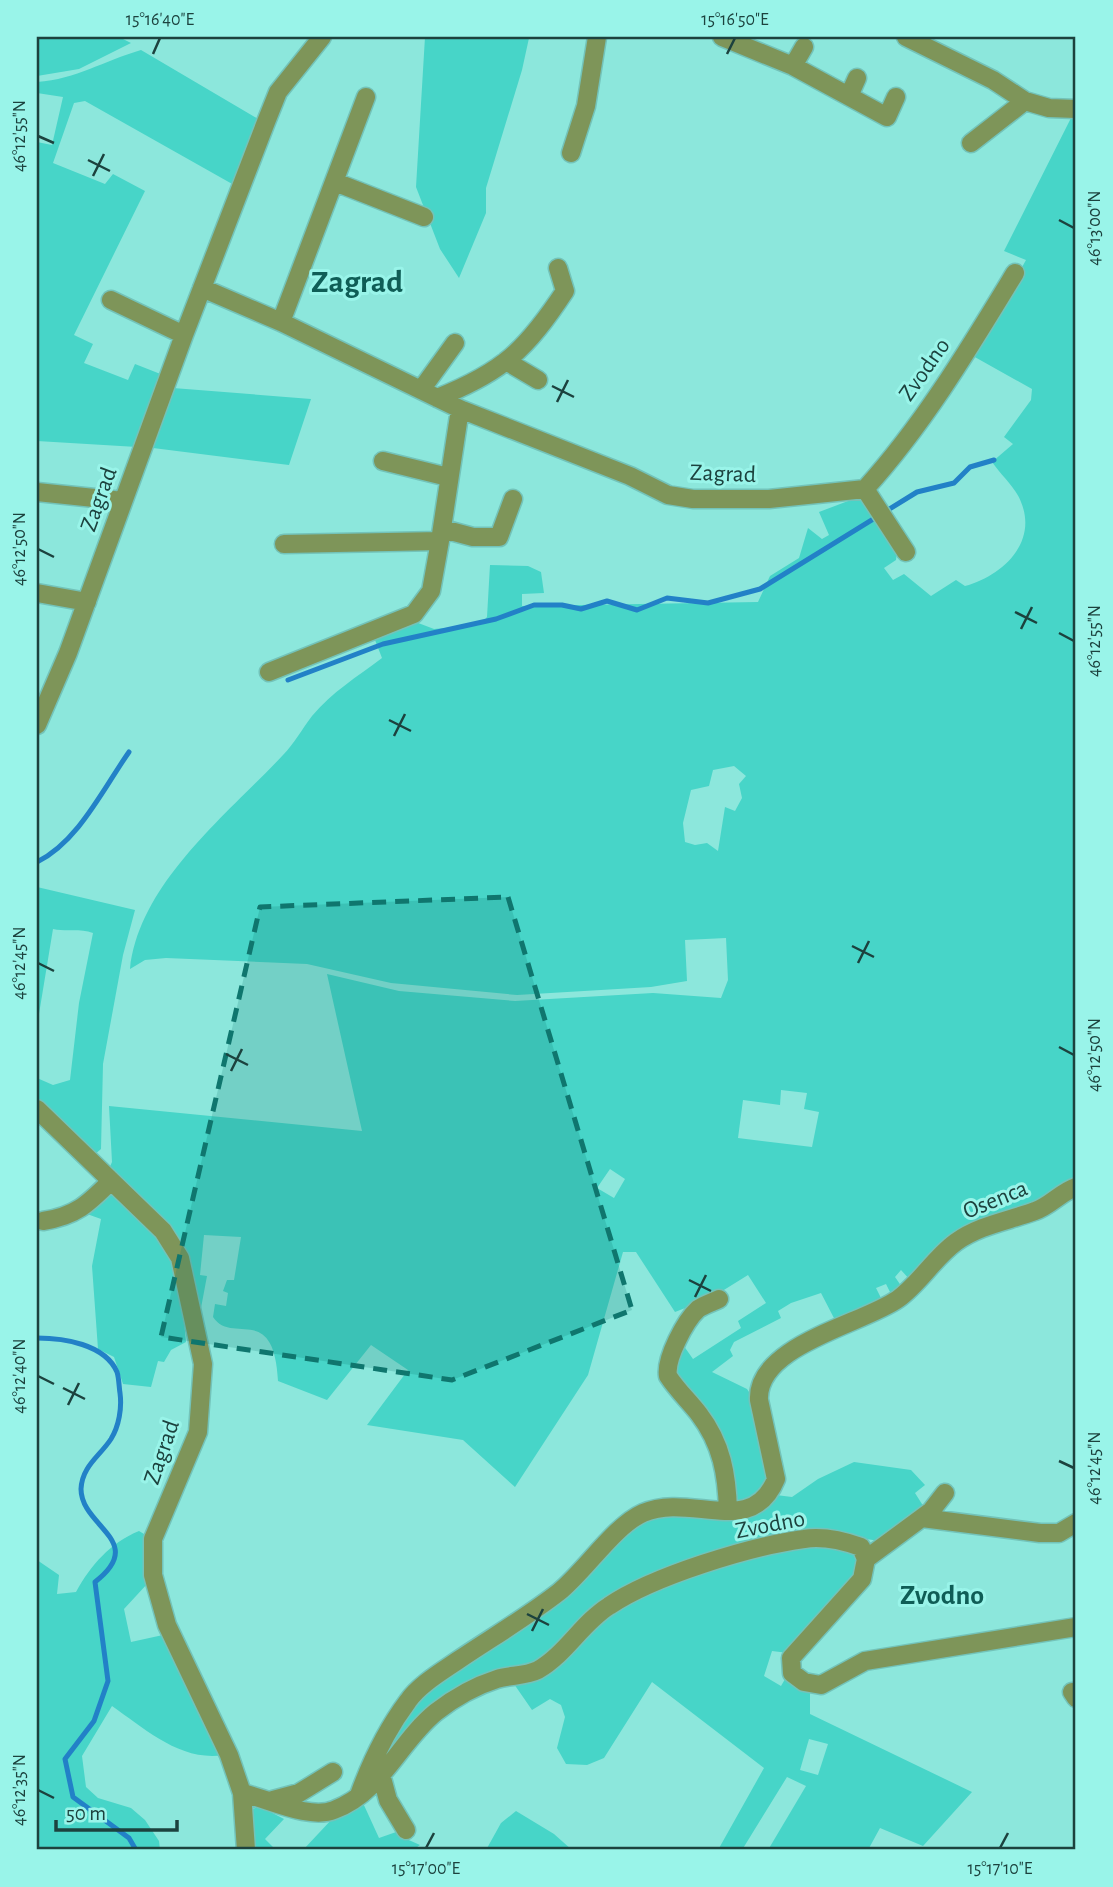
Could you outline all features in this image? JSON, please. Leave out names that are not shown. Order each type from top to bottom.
[{"type":"street","name":"Zagrad","points":[[37,725],[87,602],[184,335],[278,92],[323,37]]},
{"type":"street","points":[[571,153],[586,106],[597,37]]},
{"type":"street","points":[[723,37],[793,66],[887,117],[896,97]]},
{"type":"street","points":[[906,37],[993,80],[1025,101],[1049,108],[1076,109]]},
{"type":"street","points":[[793,66],[804,47]]},
{"type":"street","points":[[849,96],[857,78]]},
{"type":"street","points":[[281,322],[366,97]]},
{"type":"street","points":[[971,143],[1025,101]]},
{"type":"street","points":[[335,182],[424,217]]},
{"type":"street","points":[[429,394],[490,374],[536,335],[565,291],[558,268]]},
{"type":"street","name":"Zvodno","points":[[864,489],[885,466],[965,355],[1015,273]]},
{"type":"street","name":"Zagrad","points":[[202,288],[281,322],[460,409],[630,477],[668,495],[706,499],[769,499],[864,489]]},
{"type":"street","points":[[111,300],[184,335]]},
{"type":"street","points":[[429,394],[455,343]]},
{"type":"street","points":[[506,361],[538,380]]},
{"type":"street","points":[[269,672],[414,614],[431,591],[442,535],[447,477],[460,409]]},
{"type":"street","points":[[383,461],[447,477]]},
{"type":"street","points":[[864,489],[906,552]]},
{"type":"street","points":[[37,492],[123,501]]},
{"type":"street","points":[[284,544],[442,535],[499,537],[513,499]]},
{"type":"street","points":[[37,593],[87,602]]},
{"type":"street","name":"Zagrad","points":[[37,1109],[163,1231],[180,1258],[203,1364],[198,1432],[153,1539],[153,1575],[167,1625],[229,1755],[242,1793],[246,1850]]},
{"type":"street","points":[[43,1221],[67,1217],[90,1203],[111,1181]]},
{"type":"street","name":"Osenca","points":[[937,1260],[955,1243],[979,1229],[1037,1210],[1076,1187]]},
{"type":"street","name":"Zvodno","points":[[359,1795],[370,1763],[409,1699],[439,1673],[558,1593],[587,1568],[615,1533],[643,1513],[678,1504],[728,1511],[753,1508],[761,1503],[775,1479],[759,1399],[759,1389],[766,1372],[836,1326],[884,1308],[901,1297],[937,1260]]},
{"type":"street","points":[[719,1299],[698,1310],[674,1347],[667,1368],[668,1376],[700,1415],[716,1442],[727,1471],[728,1511]]},
{"type":"street","points":[[945,1493],[922,1518],[866,1559],[862,1579],[791,1658],[792,1673],[804,1682],[821,1685],[865,1661],[1076,1627]]},
{"type":"street","points":[[922,1518],[1059,1534],[1076,1523]]},
{"type":"street","name":"Zvodno","points":[[242,1793],[274,1800],[312,1815],[334,1810],[382,1778],[416,1732],[436,1713],[471,1689],[497,1679],[537,1671],[561,1653],[609,1605],[685,1570],[806,1538],[842,1540],[861,1547],[866,1559]]},
{"type":"street","points":[[274,1800],[299,1793],[333,1772]]},
{"type":"street","points":[[382,1778],[388,1800],[406,1830]]},
{"type":"highlighted area","points":[[508,897],[632,1310],[452,1380],[161,1337],[260,907]]},
{"type":"shaded area","points":[[37,37],[119,37],[131,43],[79,69],[37,76]]},
{"type":"shaded area","points":[[425,37],[529,38],[486,188],[486,213],[459,278],[440,249],[416,187]]},
{"type":"shaded area","points":[[141,50],[260,120],[234,185],[85,101],[74,103],[53,163],[105,184],[113,174],[145,191],[74,335],[93,344],[84,363],[128,380],[135,364],[163,375],[137,447],[37,441],[37,142],[52,145],[63,97],[37,93],[37,82],[77,73]]},
{"type":"shaded area","points":[[1072,116],[1076,116],[1076,1184],[1021,1210],[911,1281],[901,1270],[895,1277],[904,1290],[893,1298],[886,1284],[876,1288],[884,1304],[836,1322],[821,1293],[791,1303],[778,1311],[781,1318],[734,1342],[730,1350],[733,1356],[712,1372],[747,1389],[753,1398],[769,1487],[735,1509],[732,1486],[675,1379],[681,1342],[693,1359],[741,1328],[738,1321],[766,1303],[748,1275],[711,1298],[675,1312],[636,1252],[623,1252],[588,1375],[515,1487],[463,1440],[367,1425],[408,1370],[371,1345],[327,1400],[278,1381],[275,1356],[269,1341],[261,1333],[221,1325],[213,1317],[215,1304],[226,1306],[228,1293],[223,1291],[227,1280],[234,1280],[241,1237],[204,1235],[200,1275],[207,1276],[201,1308],[197,1306],[193,1286],[108,1171],[112,1162],[109,1106],[362,1131],[327,974],[399,991],[515,1001],[653,993],[721,998],[728,980],[726,938],[685,940],[687,981],[651,987],[517,995],[391,983],[307,964],[166,958],[145,960],[130,969],[137,938],[150,908],[168,879],[213,826],[287,751],[320,707],[382,658],[375,640],[413,621],[434,629],[480,625],[487,617],[490,565],[528,566],[541,572],[544,593],[522,594],[522,606],[758,602],[770,576],[799,558],[808,528],[822,539],[829,535],[819,512],[861,498],[897,551],[896,560],[884,568],[893,580],[904,574],[931,596],[956,580],[965,586],[1003,566],[1021,544],[1025,517],[1016,492],[992,462],[1013,444],[1004,437],[1031,400],[1032,389],[973,356],[1026,260],[1004,251]],"holes":[[[734,766],[746,776],[739,784],[742,798],[735,811],[725,807],[718,851],[707,843],[695,845],[685,842],[683,823],[691,790],[709,786],[713,770]],[[781,1090],[807,1093],[804,1109],[819,1112],[812,1147],[738,1138],[743,1100],[780,1105]],[[610,1169],[625,1179],[614,1198],[597,1188]]]},
{"type":"shaded area","points":[[173,388],[311,399],[289,465],[153,448]]},
{"type":"shaded area","points":[[37,887],[135,910],[123,955],[103,1064],[101,1149],[94,1155],[37,1100],[37,1078],[53,1085],[70,1080],[79,1003],[93,933],[53,929],[37,1026]]},
{"type":"shaded area","points":[[113,1193],[161,1243],[176,1273],[180,1291],[186,1342],[171,1350],[164,1362],[158,1361],[151,1387],[123,1384],[114,1357],[98,1349],[92,1266],[101,1219],[87,1214],[101,1199]]},
{"type":"shaded area","points":[[854,1462],[911,1470],[925,1485],[915,1493],[927,1512],[886,1542],[833,1534],[682,1567],[539,1664],[483,1681],[373,1779],[412,1703],[586,1578],[611,1544],[645,1518],[776,1495],[792,1497],[818,1479]]},
{"type":"shaded area","points":[[139,1531],[149,1537],[148,1583],[124,1609],[131,1642],[163,1635],[224,1755],[208,1756],[178,1749],[112,1706],[82,1756],[86,1787],[98,1798],[131,1808],[145,1820],[159,1841],[160,1850],[37,1850],[37,1560],[59,1575],[57,1594],[76,1592],[88,1573],[110,1548]]},
{"type":"shaded area","points":[[823,1543],[861,1555],[861,1568],[788,1653],[772,1651],[764,1676],[781,1686],[788,1674],[810,1691],[810,1714],[972,1792],[923,1846],[880,1828],[868,1850],[768,1850],[806,1786],[787,1777],[742,1850],[718,1850],[764,1768],[652,1682],[604,1758],[587,1765],[566,1764],[557,1748],[565,1717],[561,1705],[550,1699],[532,1710],[514,1684],[638,1597],[727,1563]],"holes":[[[809,1739],[828,1744],[818,1775],[800,1770]]]},
{"type":"shaded area","points":[[363,1803],[379,1838],[399,1831],[402,1837],[420,1845],[413,1850],[303,1850],[333,1818]]},
{"type":"shaded area","points":[[259,1806],[284,1819],[265,1839],[276,1850],[251,1850],[251,1810]]},
{"type":"shaded area","points":[[516,1811],[554,1834],[572,1850],[486,1850],[501,1823]]},
{"type":"waterway","points":[[288,680],[383,644],[496,619],[534,605],[562,605],[581,609],[607,601],[637,610],[667,598],[708,603],[760,589],[917,492],[954,483],[970,467],[994,460]]},
{"type":"waterway","points":[[37,862],[65,842],[77,828],[129,752]]},
{"type":"waterway","points":[[37,1338],[71,1341],[93,1349],[111,1362],[118,1377],[121,1405],[116,1428],[111,1439],[88,1468],[81,1489],[91,1514],[114,1545],[115,1556],[110,1568],[95,1582],[108,1681],[94,1721],[65,1759],[73,1797],[129,1838],[136,1850]]},
{"type":"district","name":"Zagrad","points":[[357,281]]},
{"type":"district","name":"Zvodno","points":[[942,1594]]}]
